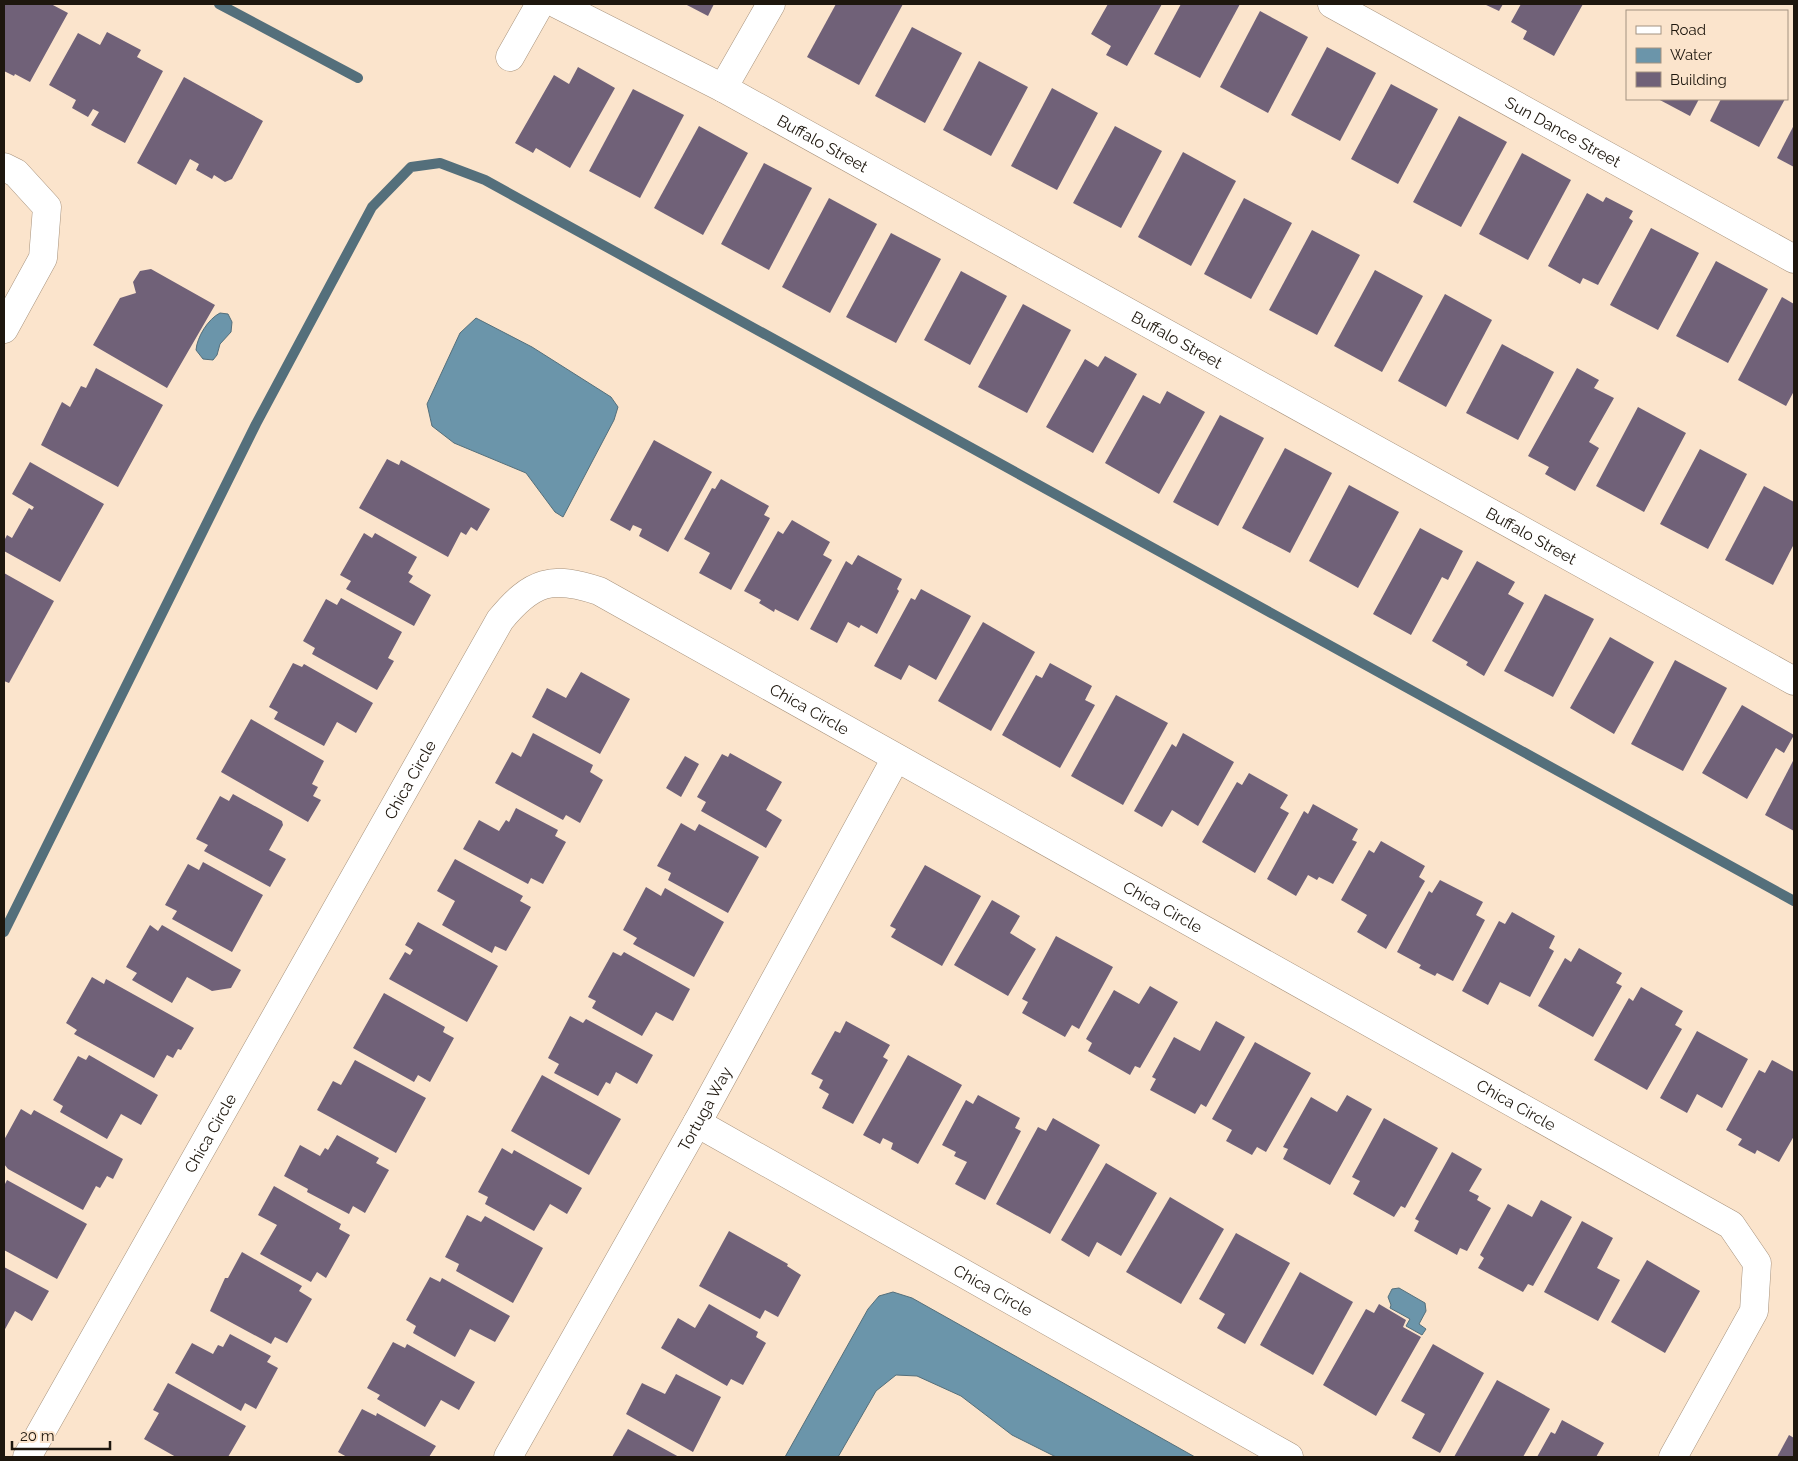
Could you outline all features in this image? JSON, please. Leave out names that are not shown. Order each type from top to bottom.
[{"type":"street","points":[[510,57],[540,4]]},
{"type":"street","name":"Buffalo Street","points":[[557,4],[723,88],[1794,681]]},
{"type":"street","points":[[723,88],[771,4]]},
{"type":"street","name":"Sun Dance Street","points":[[1332,4],[1794,259]]},
{"type":"street","points":[[4,167],[16,173],[47,207],[43,258],[4,329]]},
{"type":"street","name":"Chica Circle","points":[[27,1457],[500,620],[516,600],[537,587],[558,582],[577,584],[600,591],[1731,1225],[1757,1263],[1754,1311],[1674,1457]]},
{"type":"street","name":"Tortuga Way","points":[[508,1457],[697,1123],[896,758]]},
{"type":"street","name":"Chica Circle","points":[[697,1123],[1289,1457]]},
{"type":"water","points":[[220,313],[228,314],[232,322],[231,332],[220,344],[217,355],[213,360],[203,359],[196,350],[198,340],[207,324]]},
{"type":"water","points":[[476,318],[532,347],[611,397],[618,407],[614,420],[563,517],[555,512],[526,473],[454,443],[432,426],[427,404],[460,333]]},
{"type":"water","points":[[1399,1288],[1425,1303],[1426,1311],[1419,1324],[1426,1329],[1422,1335],[1406,1326],[1410,1319],[1390,1308],[1391,1305],[1388,1297],[1392,1289]]},
{"type":"water","points":[[893,1292],[912,1298],[1195,1457],[1056,1457],[1012,1435],[961,1396],[917,1376],[896,1375],[876,1391],[838,1457],[785,1457],[868,1309],[879,1296]]},
{"type":"building","points":[[4,4],[51,4],[68,13],[30,82],[15,74],[14,76],[4,71]]},
{"type":"building","points":[[685,4],[714,4],[708,16]]},
{"type":"building","points":[[836,4],[903,4],[859,85],[807,57]]},
{"type":"building","points":[[1108,4],[1162,4],[1127,66],[1106,55],[1111,46],[1091,34]]},
{"type":"building","points":[[1181,4],[1240,4],[1200,78],[1154,54]]},
{"type":"building","points":[[1484,4],[1503,4],[1499,11]]},
{"type":"building","points":[[1521,4],[1583,4],[1554,56],[1523,39],[1527,31],[1511,22]]},
{"type":"building","points":[[1260,11],[1308,37],[1268,113],[1220,87]]},
{"type":"building","points":[[912,27],[962,53],[925,123],[875,96]]},
{"type":"building","points":[[107,32],[141,50],[137,57],[163,71],[125,143],[91,125],[99,112],[93,109],[88,117],[72,108],[76,100],[49,85],[78,33],[100,45]]},
{"type":"building","points":[[1327,47],[1376,73],[1340,141],[1291,115]]},
{"type":"building","points":[[979,61],[1028,87],[991,156],[943,130]]},
{"type":"building","points":[[578,67],[615,88],[570,168],[536,148],[533,153],[515,143],[554,75],[569,84]]},
{"type":"building","points":[[184,77],[263,121],[232,179],[225,182],[214,175],[212,179],[196,170],[199,164],[190,159],[176,185],[137,163]]},
{"type":"building","points":[[1391,84],[1438,109],[1398,184],[1351,159]]},
{"type":"building","points":[[1052,88],[1098,113],[1057,190],[1011,166]]},
{"type":"building","points":[[633,89],[684,115],[640,198],[589,171]]},
{"type":"building","points":[[1660,100],[1698,100],[1690,116]]},
{"type":"building","points":[[1720,100],[1784,100],[1759,147],[1710,121]]},
{"type":"building","points":[[1459,116],[1507,142],[1461,227],[1413,202]]},
{"type":"building","points":[[1794,125],[1794,167],[1777,158]]},
{"type":"building","points":[[699,126],[748,153],[703,235],[654,208]]},
{"type":"building","points":[[1115,126],[1162,151],[1121,228],[1073,203]]},
{"type":"building","points":[[1183,152],[1236,181],[1191,266],[1138,237]]},
{"type":"building","points":[[1522,153],[1571,180],[1528,260],[1479,234]]},
{"type":"building","points":[[764,163],[812,188],[769,270],[721,244]]},
{"type":"building","points":[[1587,193],[1603,202],[1606,197],[1633,211],[1629,218],[1633,221],[1598,285],[1583,278],[1580,284],[1548,266]]},
{"type":"building","points":[[829,198],[877,224],[830,313],[782,287]]},
{"type":"building","points":[[1244,198],[1292,223],[1251,299],[1204,274]]},
{"type":"building","points":[[1651,228],[1699,253],[1658,330],[1610,305]]},
{"type":"building","points":[[1312,230],[1360,255],[1317,335],[1269,310]]},
{"type":"building","points":[[891,233],[941,259],[896,343],[846,317]]},
{"type":"building","points":[[1716,261],[1768,289],[1728,363],[1676,336]]},
{"type":"building","points":[[151,269],[215,305],[167,388],[93,345],[120,298],[136,293],[133,282],[140,271]]},
{"type":"building","points":[[1375,270],[1423,296],[1382,372],[1334,346]]},
{"type":"building","points":[[961,271],[1007,296],[970,365],[924,340]]},
{"type":"building","points":[[1445,294],[1492,320],[1446,407],[1398,381]]},
{"type":"building","points":[[1782,297],[1794,304],[1794,391],[1786,406],[1738,380]]},
{"type":"building","points":[[1023,304],[1071,330],[1027,413],[978,387]]},
{"type":"building","points":[[1502,344],[1554,372],[1518,440],[1466,413]]},
{"type":"building","points":[[1105,356],[1137,374],[1093,453],[1046,427],[1085,359],[1098,367]]},
{"type":"building","points":[[96,368],[163,405],[118,487],[41,445],[62,402],[70,407],[81,386],[86,388]]},
{"type":"building","points":[[1577,368],[1599,380],[1594,388],[1614,398],[1589,442],[1599,448],[1575,491],[1545,474],[1549,467],[1528,456]]},
{"type":"building","points":[[1167,391],[1205,412],[1159,494],[1105,463],[1143,395],[1160,404]]},
{"type":"building","points":[[1638,407],[1686,433],[1644,512],[1596,486]]},
{"type":"building","points":[[1220,415],[1264,438],[1218,526],[1173,502]]},
{"type":"building","points":[[654,440],[712,472],[668,552],[639,536],[642,529],[633,525],[630,531],[610,520]]},
{"type":"building","points":[[1285,448],[1332,473],[1290,553],[1242,528]]},
{"type":"building","points":[[1700,449],[1747,474],[1708,549],[1660,524]]},
{"type":"building","points":[[387,459],[399,465],[401,460],[490,509],[477,531],[471,527],[466,535],[461,532],[448,557],[359,508]]},
{"type":"building","points":[[30,462],[104,504],[60,582],[4,551],[4,541],[7,535],[12,538],[29,508],[32,510],[34,507],[12,494]]},
{"type":"building","points":[[721,479],[769,506],[764,515],[770,518],[731,590],[699,573],[710,553],[684,539],[712,488],[715,489]]},
{"type":"building","points":[[1349,485],[1399,512],[1358,588],[1309,561]]},
{"type":"building","points":[[1764,486],[1794,502],[1794,544],[1773,585],[1725,560]]},
{"type":"building","points":[[792,520],[830,542],[823,555],[832,560],[798,621],[775,609],[774,612],[759,603],[761,600],[744,591],[778,531],[783,534]]},
{"type":"building","points":[[1420,528],[1463,551],[1448,580],[1442,577],[1411,635],[1373,614]]},
{"type":"building","points":[[364,533],[372,538],[375,533],[417,557],[408,573],[413,576],[409,582],[431,595],[414,626],[346,589],[351,581],[340,575]]},
{"type":"building","points":[[858,555],[902,579],[897,589],[899,591],[877,634],[861,625],[859,628],[848,622],[837,643],[810,629],[846,561],[852,565]]},
{"type":"building","points":[[1477,561],[1515,582],[1508,594],[1524,603],[1484,676],[1466,665],[1468,662],[1432,641]]},
{"type":"building","points":[[4,573],[54,601],[9,683],[4,681]]},
{"type":"building","points":[[921,589],[971,616],[936,680],[909,665],[901,680],[874,666],[911,598],[915,600]]},
{"type":"building","points":[[1545,594],[1594,619],[1553,697],[1504,671]]},
{"type":"building","points":[[341,598],[402,632],[388,658],[394,661],[377,690],[312,654],[315,648],[303,641],[326,599],[337,605]]},
{"type":"building","points":[[983,622],[1035,652],[991,731],[938,701]]},
{"type":"building","points":[[1610,637],[1654,662],[1614,734],[1570,708]]},
{"type":"building","points":[[1675,660],[1727,688],[1683,771],[1631,744]]},
{"type":"building","points":[[293,663],[302,667],[304,664],[373,703],[356,733],[337,722],[324,746],[274,719],[278,712],[269,707]]},
{"type":"building","points":[[1050,663],[1092,686],[1085,700],[1095,705],[1060,768],[1002,735],[1036,675],[1042,678]]},
{"type":"building","points":[[581,672],[630,699],[600,754],[532,717],[547,688],[566,698]]},
{"type":"building","points":[[1116,695],[1168,723],[1123,805],[1071,776]]},
{"type":"building","points":[[1742,705],[1794,735],[1784,753],[1776,748],[1747,799],[1702,773]]},
{"type":"building","points":[[251,719],[324,761],[312,784],[318,787],[313,796],[321,800],[308,822],[221,772]]},
{"type":"building","points":[[533,733],[593,765],[590,772],[603,780],[580,823],[566,815],[563,820],[495,783],[512,752],[521,757]]},
{"type":"building","points":[[1183,733],[1234,762],[1198,826],[1172,810],[1162,827],[1134,811],[1172,744],[1176,747]]},
{"type":"building","points":[[730,753],[782,782],[766,810],[782,820],[766,848],[701,811],[706,802],[697,797],[722,754],[728,757]]},
{"type":"building","points":[[685,756],[699,764],[681,797],[666,788]]},
{"type":"building","points":[[1794,759],[1794,831],[1765,815]]},
{"type":"building","points":[[1249,773],[1288,795],[1280,808],[1289,813],[1255,873],[1202,842],[1237,782],[1242,785]]},
{"type":"building","points":[[233,794],[282,821],[283,825],[269,850],[286,859],[270,887],[204,851],[208,845],[196,839],[220,796],[229,801]]},
{"type":"building","points":[[1313,804],[1358,829],[1352,840],[1357,842],[1333,884],[1319,877],[1317,880],[1308,875],[1296,896],[1267,879],[1304,811],[1308,814]]},
{"type":"building","points":[[516,808],[558,830],[555,836],[566,842],[543,884],[531,878],[528,884],[463,849],[479,820],[499,831],[506,820],[509,822]]},
{"type":"building","points":[[681,823],[695,831],[699,824],[759,857],[728,913],[668,880],[671,873],[657,866]]},
{"type":"building","points":[[1381,841],[1425,866],[1419,877],[1425,881],[1386,949],[1357,932],[1367,915],[1341,900],[1369,850],[1374,853]]},
{"type":"building","points":[[455,859],[523,896],[520,901],[531,907],[506,951],[495,946],[492,953],[442,925],[455,901],[437,891]]},
{"type":"building","points":[[203,862],[263,895],[232,952],[172,919],[177,911],[165,905],[188,864],[199,870]]},
{"type":"building","points":[[925,865],[981,896],[942,966],[891,937],[896,929],[890,926]]},
{"type":"building","points":[[1440,880],[1483,902],[1476,915],[1485,920],[1453,981],[1437,973],[1435,976],[1419,968],[1421,965],[1397,952],[1429,891],[1432,893]]},
{"type":"building","points":[[646,887],[661,896],[665,888],[724,922],[694,977],[633,944],[637,938],[623,930]]},
{"type":"building","points":[[992,900],[1020,916],[1010,933],[1036,949],[1008,996],[954,965]]},
{"type":"building","points":[[1512,912],[1555,936],[1549,948],[1554,951],[1530,997],[1500,982],[1488,1005],[1462,991],[1499,921],[1505,924]]},
{"type":"building","points":[[418,922],[498,966],[467,1022],[389,979],[405,952],[410,955],[413,950],[405,945]]},
{"type":"building","points":[[150,925],[158,931],[162,925],[241,970],[231,988],[212,991],[187,977],[172,1003],[132,980],[137,973],[126,967]]},
{"type":"building","points":[[1056,936],[1113,967],[1079,1029],[1072,1025],[1065,1037],[1022,1013],[1028,1002],[1022,999]]},
{"type":"building","points":[[1579,948],[1622,973],[1616,983],[1622,986],[1593,1037],[1538,1006],[1565,958],[1571,962]]},
{"type":"building","points":[[613,952],[621,956],[624,952],[690,989],[673,1021],[656,1012],[642,1036],[592,1008],[596,1001],[588,997]]},
{"type":"building","points":[[92,977],[104,984],[106,979],[194,1028],[181,1050],[178,1049],[173,1058],[167,1055],[154,1078],[74,1034],[77,1030],[66,1023]]},
{"type":"building","points":[[1150,986],[1178,1002],[1140,1068],[1135,1066],[1130,1075],[1088,1051],[1092,1043],[1086,1039],[1114,990],[1139,1004]]},
{"type":"building","points":[[1641,987],[1683,1011],[1675,1025],[1682,1029],[1647,1090],[1594,1060],[1629,998],[1633,1001]]},
{"type":"building","points":[[384,993],[445,1027],[443,1032],[454,1038],[430,1082],[418,1075],[414,1082],[353,1048]]},
{"type":"building","points":[[570,1016],[583,1023],[586,1019],[653,1055],[637,1084],[616,1072],[610,1084],[606,1082],[598,1096],[554,1073],[559,1064],[548,1058]]},
{"type":"building","points":[[846,1021],[890,1045],[883,1057],[888,1060],[853,1124],[822,1108],[829,1094],[819,1088],[823,1080],[811,1074],[835,1031],[840,1033]]},
{"type":"building","points":[[1216,1021],[1245,1037],[1206,1107],[1201,1104],[1195,1114],[1150,1090],[1156,1079],[1152,1077],[1174,1037],[1200,1051]]},
{"type":"building","points":[[1697,1031],[1748,1059],[1722,1108],[1697,1094],[1687,1113],[1660,1098]]},
{"type":"building","points":[[1255,1042],[1311,1073],[1266,1152],[1257,1147],[1252,1155],[1226,1141],[1232,1130],[1212,1119]]},
{"type":"building","points":[[89,1055],[158,1095],[141,1125],[121,1114],[107,1139],[60,1112],[63,1106],[53,1100],[78,1056],[86,1060]]},
{"type":"building","points":[[908,1055],[962,1085],[918,1164],[891,1149],[893,1143],[883,1138],[880,1144],[863,1135]]},
{"type":"building","points":[[355,1060],[426,1098],[396,1153],[317,1110],[333,1081],[341,1085]]},
{"type":"building","points":[[1772,1060],[1794,1072],[1794,1136],[1779,1162],[1757,1150],[1755,1154],[1738,1145],[1742,1139],[1726,1130],[1759,1070],[1765,1073]]},
{"type":"building","points":[[542,1075],[621,1119],[589,1175],[511,1131]]},
{"type":"building","points":[[978,1095],[1020,1118],[1015,1128],[1021,1131],[985,1200],[955,1184],[967,1162],[954,1156],[956,1152],[942,1145],[966,1100],[973,1104]]},
{"type":"building","points":[[1347,1095],[1372,1109],[1330,1185],[1283,1159],[1288,1149],[1283,1147],[1311,1097],[1337,1112]]},
{"type":"building","points":[[21,1109],[31,1115],[34,1110],[123,1159],[113,1179],[107,1176],[100,1188],[96,1186],[83,1210],[8,1169],[4,1164],[4,1140]]},
{"type":"building","points":[[1053,1118],[1100,1145],[1050,1234],[996,1204],[1038,1127],[1046,1131]]},
{"type":"building","points":[[1384,1118],[1438,1148],[1405,1208],[1401,1206],[1394,1217],[1353,1194],[1360,1181],[1352,1177]]},
{"type":"building","points":[[337,1135],[379,1158],[376,1163],[389,1170],[365,1213],[353,1206],[349,1214],[307,1192],[308,1189],[284,1176],[300,1145],[320,1156],[325,1148],[328,1150]]},
{"type":"building","points":[[502,1148],[512,1154],[514,1150],[582,1188],[567,1214],[550,1204],[534,1231],[485,1204],[488,1197],[478,1192]]},
{"type":"building","points":[[1452,1152],[1482,1169],[1469,1191],[1479,1196],[1477,1200],[1491,1208],[1467,1251],[1460,1248],[1457,1255],[1414,1231],[1419,1221],[1415,1219]]},
{"type":"building","points":[[1106,1163],[1157,1193],[1121,1256],[1097,1242],[1089,1257],[1061,1240]]},
{"type":"building","points":[[7,1180],[87,1224],[57,1279],[4,1250],[4,1186]]},
{"type":"building","points":[[274,1186],[341,1224],[339,1229],[350,1235],[326,1278],[317,1272],[311,1282],[260,1254],[277,1225],[258,1215]]},
{"type":"building","points":[[1170,1197],[1224,1229],[1181,1304],[1126,1272]]},
{"type":"building","points":[[1541,1200],[1572,1217],[1533,1286],[1528,1284],[1523,1292],[1478,1268],[1484,1258],[1480,1255],[1508,1204],[1532,1217]]},
{"type":"building","points":[[467,1215],[481,1222],[485,1216],[543,1248],[513,1303],[456,1271],[459,1264],[445,1257]]},
{"type":"building","points":[[1582,1221],[1613,1238],[1597,1268],[1620,1280],[1598,1321],[1544,1292]]},
{"type":"building","points":[[729,1231],[788,1264],[787,1266],[801,1275],[778,1317],[765,1310],[760,1319],[699,1286]]},
{"type":"building","points":[[1236,1233],[1290,1263],[1245,1344],[1217,1328],[1225,1314],[1199,1299]]},
{"type":"building","points":[[242,1252],[302,1286],[299,1291],[312,1299],[287,1343],[275,1337],[271,1344],[210,1311],[225,1278],[228,1278]]},
{"type":"building","points":[[1647,1260],[1700,1291],[1665,1353],[1611,1322]]},
{"type":"building","points":[[4,1267],[49,1291],[32,1321],[15,1311],[4,1331]]},
{"type":"building","points":[[1300,1272],[1353,1302],[1313,1375],[1260,1345]]},
{"type":"building","points":[[430,1277],[440,1282],[442,1278],[510,1316],[495,1342],[470,1329],[455,1357],[413,1333],[416,1326],[406,1320]]},
{"type":"building","points":[[709,1304],[758,1332],[756,1337],[766,1343],[743,1385],[731,1379],[727,1386],[661,1348],[678,1318],[695,1328]]},
{"type":"building","points":[[1379,1304],[1406,1320],[1403,1327],[1421,1337],[1376,1416],[1323,1385],[1366,1309],[1374,1313]]},
{"type":"building","points":[[230,1334],[271,1356],[267,1362],[278,1368],[256,1409],[245,1403],[241,1411],[175,1373],[192,1343],[213,1354],[218,1345],[223,1347]]},
{"type":"building","points":[[393,1342],[405,1348],[407,1344],[475,1382],[459,1410],[441,1400],[425,1427],[377,1399],[380,1395],[367,1388]]},
{"type":"building","points":[[1433,1344],[1484,1373],[1440,1453],[1412,1438],[1425,1414],[1401,1401]]},
{"type":"building","points":[[676,1374],[721,1397],[693,1452],[626,1414],[642,1383],[665,1394]]},
{"type":"building","points":[[1497,1380],[1550,1409],[1523,1457],[1454,1457]]},
{"type":"building","points":[[168,1383],[246,1426],[228,1457],[176,1457],[144,1439],[159,1413],[153,1410]]},
{"type":"building","points":[[362,1409],[376,1416],[377,1413],[436,1446],[429,1457],[347,1457],[338,1452]]},
{"type":"building","points":[[1562,1420],[1604,1443],[1596,1457],[1537,1457],[1551,1432],[1555,1434]]},
{"type":"building","points":[[628,1429],[679,1457],[612,1457]]},
{"type":"building","points":[[1789,1435],[1794,1438],[1794,1457],[1777,1457]]},
{"type":"waterway","points":[[219,4],[358,78]]},
{"type":"waterway","points":[[4,932],[256,424],[372,207],[411,167],[440,163],[485,180],[1794,901]]}]
